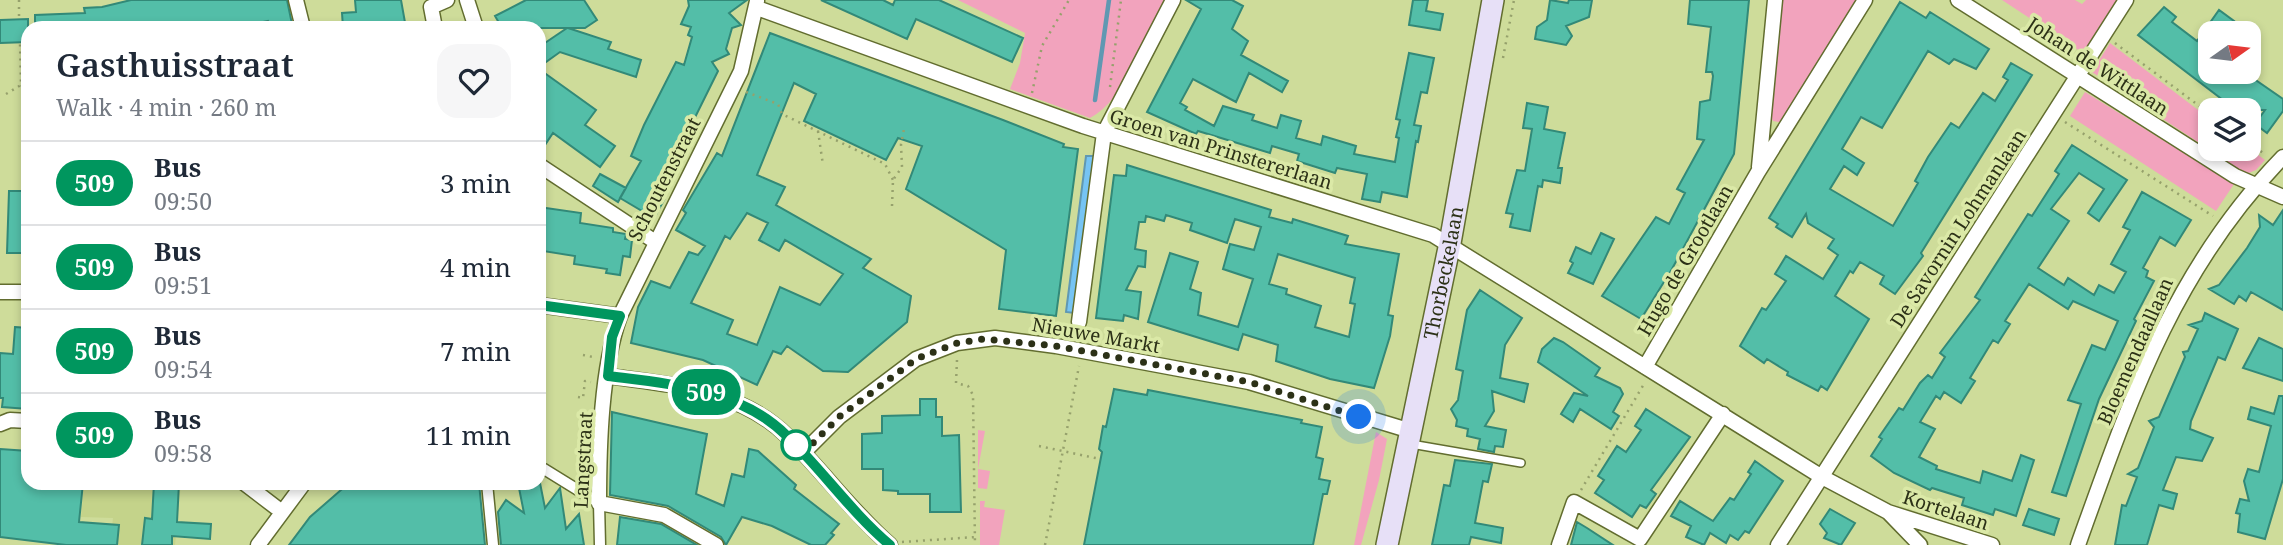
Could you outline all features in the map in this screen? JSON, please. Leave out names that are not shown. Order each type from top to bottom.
[{"type":"main road","name":"Thorbeckelaan","points":[[1387,545],[1450,243],[1493,0]]},
{"type":"street","points":[[296,0],[301,21]]},
{"type":"street","points":[[434,21],[431,7],[447,0]]},
{"type":"street","points":[[467,0],[474,21]]},
{"type":"street","points":[[1079,322],[1104,133],[1173,0]]},
{"type":"street","name":"Hugo de Grootlaan","points":[[1758,172],[1775,0]]},
{"type":"street","name":"Hugo de Grootlaan","points":[[1648,369],[1758,172],[1865,0]]},
{"type":"street","name":"Johan de Wittlaan","points":[[1958,0],[2253,187],[2283,197]]},
{"type":"street","name":"De Savornin Lohmanlaan","points":[[1778,545],[2126,0]]},
{"type":"street","name":"Groen van Prinstererlaan","points":[[757,4],[1104,133],[1433,235],[1450,243],[1822,477]]},
{"type":"street","name":"Schoutenstraat","points":[[608,376],[612,337],[620,316],[654,241],[741,71],[757,4]]},
{"type":"street","name":"Bloemendaallaan","points":[[2078,545],[2127,409],[2165,321],[2192,274],[2226,224],[2253,187],[2280,161]]},
{"type":"street","points":[[546,170],[654,241]]},
{"type":"street","points":[[0,292],[21,292]]},
{"type":"street","points":[[546,306],[620,316]]},
{"type":"street","name":"Nieuwe Markt","points":[[803,453],[839,417],[916,359],[957,343],[995,338],[1082,350],[1249,382],[1410,437]]},
{"type":"street","points":[[608,376],[690,387],[722,397],[769,421],[889,544]]},
{"type":"street","name":"Langstraat","points":[[600,545],[600,447],[608,376]]},
{"type":"street","points":[[1559,545],[1574,502],[1640,540],[1723,414]]},
{"type":"street","points":[[0,424],[10,420],[21,421]]},
{"type":"street","points":[[546,470],[599,503],[664,515],[716,545]]},
{"type":"street","name":"Kortelaan","points":[[1822,477],[1888,512],[1992,545]]},
{"type":"street","points":[[253,490],[282,512]]},
{"type":"street","points":[[258,545],[299,490]]},
{"type":"street","points":[[488,490],[493,545]]},
{"type":"street","name":"Kortelaan","points":[[1888,512],[1920,545]]},
{"type":"lane","points":[[1410,437],[1521,463]]},
{"type":"path","points":[[19,0],[19,19]]},
{"type":"path","points":[[1029,106],[1042,46],[1069,0]]},
{"type":"path","points":[[1120,103],[1109,95],[1121,0]]},
{"type":"path","name":"Johan de Wittlaan","points":[[2104,34],[2198,105]]},
{"type":"path","points":[[6,94],[21,85],[20,43]]},
{"type":"path","points":[[733,87],[778,104],[782,114],[885,164],[892,180],[892,206]]},
{"type":"path","points":[[2054,114],[2226,224]]},
{"type":"path","points":[[892,180],[902,167],[901,144],[904,129]]},
{"type":"path","points":[[818,131],[823,164]]},
{"type":"path","points":[[2261,150],[2280,161]]},
{"type":"path","points":[[957,343],[956,383],[968,386],[973,395],[975,545]]},
{"type":"path","points":[[1045,545],[1082,350]]},
{"type":"path","points":[[583,355],[597,358]]},
{"type":"path","points":[[1574,502],[1648,369]]},
{"type":"path","points":[[1038,446],[1100,459]]},
{"type":"path","points":[[889,544],[976,537]]},
{"type":"path","points":[[946,539],[946,545]]},
{"type":"shaded area","points":[[958,0],[1166,0],[1125,82],[1115,97],[1090,118],[1010,89],[1020,63],[1025,33]]},
{"type":"shaded area","points":[[1782,0],[1860,0],[1784,123],[1773,121],[1770,114]]},
{"type":"shaded area","points":[[2002,0],[2075,0],[2082,4],[2086,0],[2117,0],[2083,53]]},
{"type":"shaded area","points":[[2110,43],[2198,110],[2198,142],[2092,72]]},
{"type":"shaded area","points":[[2085,92],[2234,184],[2216,211],[2070,116]]},
{"type":"shaded area","points":[[2261,157],[2265,160],[2256,170],[2246,174],[2226,161],[2261,161]]},
{"type":"shaded area","points":[[978,430],[985,431],[978,469]]},
{"type":"shaded area","points":[[1376,432],[1387,439],[1361,545],[1354,545]]},
{"type":"shaded area","points":[[978,469],[990,471],[987,489],[978,488]]},
{"type":"shaded area","points":[[83,490],[180,490],[175,545],[110,545],[113,518],[81,517]]},
{"type":"shaded area","points":[[980,501],[985,501],[984,507],[1005,510],[999,545],[980,545]]},
{"type":"water","points":[[1086,156],[1094,156],[1074,313],[1066,312]]},
{"type":"building","points":[[131,0],[287,0],[291,21],[35,21],[35,15],[85,13],[84,8]]},
{"type":"building","points":[[355,0],[401,0],[405,21],[343,21],[342,13],[356,12]]},
{"type":"building","points":[[526,0],[584,0],[597,20],[585,28],[568,28],[611,42],[608,49],[641,60],[636,77],[560,52],[546,62],[546,42],[567,28],[546,28],[546,21],[498,21],[495,16]]},
{"type":"building","points":[[688,0],[747,0],[729,13],[741,25],[732,28],[726,49],[729,54],[712,62],[718,71],[656,196],[664,200],[654,218],[620,198],[641,161],[631,156],[644,125],[676,62],[684,65],[692,37],[688,35],[691,27],[681,24],[689,6]]},
{"type":"building","points":[[821,0],[883,0],[893,5],[895,0],[939,0],[1023,38],[1012,62],[916,19],[907,39]]},
{"type":"building","points":[[1186,0],[1232,0],[1243,6],[1232,29],[1248,41],[1241,55],[1288,81],[1282,92],[1249,73],[1236,102],[1193,79],[1180,103],[1187,107],[1185,110],[1214,126],[1223,106],[1254,115],[1252,120],[1277,128],[1281,115],[1301,121],[1296,138],[1321,145],[1323,136],[1356,146],[1354,154],[1395,162],[1400,120],[1396,119],[1409,53],[1434,58],[1427,93],[1421,92],[1414,125],[1421,126],[1407,197],[1382,192],[1380,202],[1362,199],[1367,174],[1337,168],[1335,173],[1297,161],[1299,154],[1272,146],[1270,153],[1198,131],[1196,134],[1147,112],[1201,9]]},
{"type":"building","points":[[1413,0],[1428,0],[1426,11],[1443,14],[1440,30],[1409,25]]},
{"type":"building","points":[[1550,0],[1568,3],[1569,0],[1592,0],[1589,17],[1566,26],[1572,36],[1566,45],[1535,39],[1537,27],[1547,20]]},
{"type":"building","points":[[1690,0],[1749,0],[1734,154],[1672,269],[1641,319],[1602,296],[1656,217],[1669,224],[1685,193],[1677,189],[1704,140],[1697,139],[1700,102],[1710,100],[1713,76],[1712,72],[1706,72],[1711,27],[1688,24]]},
{"type":"building","points":[[1900,2],[1926,18],[1930,12],[1989,49],[1976,69],[1954,59],[1949,64],[1928,51],[1882,128],[1861,117],[1842,149],[1864,163],[1857,175],[1844,166],[1830,189],[1893,226],[1918,183],[1915,181],[1928,157],[1951,123],[1959,128],[1983,93],[1995,101],[2008,80],[2003,77],[2011,63],[2032,75],[1921,253],[1923,256],[1895,294],[1880,284],[1884,276],[1860,262],[1853,273],[1850,271],[1835,296],[1869,319],[1827,390],[1821,386],[1818,391],[1787,375],[1788,372],[1767,359],[1764,363],[1740,346],[1762,308],[1766,310],[1786,281],[1775,274],[1786,256],[1823,279],[1838,255],[1828,248],[1834,239],[1808,223],[1806,214],[1792,237],[1776,227],[1778,224],[1769,218]]},
{"type":"building","points":[[2164,7],[2176,17],[2172,22],[2198,40],[2198,81],[2138,35]]},
{"type":"building","points":[[2219,10],[2234,21],[2211,21]]},
{"type":"building","points":[[28,19],[21,21],[21,42],[0,43],[0,20]]},
{"type":"building","points":[[770,33],[1003,120],[1064,144],[1063,147],[1078,149],[1056,316],[999,309],[1006,250],[906,189],[922,146],[898,138],[886,160],[804,121],[816,94],[794,83],[757,175],[785,187],[776,205],[871,259],[863,268],[911,296],[907,322],[848,372],[823,371],[787,346],[781,354],[773,351],[757,385],[703,360],[631,343],[638,307],[651,281],[670,288],[689,252],[698,255],[705,246],[676,230],[686,213],[683,210],[717,153],[722,156]],"holes":[[[747,213],[768,223],[759,240],[779,251],[785,240],[843,274],[820,305],[780,287],[757,345],[727,334],[733,320],[691,303],[725,236],[730,239]]]},
{"type":"building","points":[[546,74],[596,110],[585,125],[615,146],[600,167],[553,133],[546,144]]},
{"type":"building","points":[[2202,84],[2261,84],[2283,99],[2283,111],[2267,133],[2261,128],[2261,116],[2265,110],[2261,110],[2261,98],[2220,98]]},
{"type":"building","points":[[1527,103],[1548,107],[1544,129],[1565,133],[1558,168],[1562,168],[1560,183],[1543,180],[1542,187],[1538,186],[1530,231],[1510,227],[1513,214],[1506,213],[1517,170],[1525,171],[1532,129],[1523,128]]},
{"type":"building","points":[[2072,145],[2127,180],[2099,221],[2088,213],[2104,189],[2079,173],[2051,209],[2069,221],[2038,268],[2064,285],[2068,278],[2094,295],[2099,285],[2114,293],[2126,272],[2111,264],[2130,230],[2123,227],[2142,192],[2191,220],[2175,246],[2160,237],[2143,268],[2148,271],[2146,277],[2154,281],[2099,399],[2066,496],[2052,492],[2081,404],[2068,400],[2092,345],[2105,350],[2118,321],[2073,301],[2068,309],[2029,284],[2005,321],[2010,324],[1998,343],[1993,340],[1970,378],[1975,381],[1961,403],[1944,392],[1940,399],[1936,396],[1920,422],[1935,429],[1919,457],[1937,466],[1936,469],[1980,483],[1983,471],[2012,481],[2021,455],[2034,460],[2016,516],[1995,509],[1993,515],[1962,505],[1964,498],[1932,488],[1930,490],[1894,473],[1871,456],[1882,439],[1879,437],[1899,408],[1903,410],[1928,375],[1932,378],[1945,357],[1940,353],[1980,300],[1975,297],[2028,214],[2032,216],[2059,174],[2055,171]]},
{"type":"building","points":[[1127,165],[1271,210],[1269,217],[1292,223],[1293,219],[1348,236],[1345,244],[1399,254],[1388,315],[1393,316],[1390,336],[1374,388],[1330,379],[1276,361],[1278,345],[1243,334],[1238,350],[1148,322],[1170,253],[1198,262],[1190,289],[1201,293],[1198,315],[1238,327],[1253,279],[1223,269],[1230,244],[1254,250],[1261,227],[1235,219],[1227,243],[1190,230],[1192,223],[1166,215],[1164,221],[1146,216],[1145,222],[1139,222],[1135,249],[1146,251],[1145,267],[1138,266],[1126,290],[1141,292],[1138,319],[1124,315],[1123,321],[1096,318],[1114,175],[1126,176]],"holes":[[[1278,254],[1355,278],[1350,303],[1355,304],[1349,337],[1315,327],[1321,306],[1286,294],[1287,289],[1269,284]]]},
{"type":"building","points":[[600,174],[626,188],[618,202],[593,186]]},
{"type":"building","points":[[9,191],[21,191],[21,253],[7,253]]},
{"type":"building","points":[[546,208],[581,213],[580,223],[613,228],[613,232],[626,234],[625,239],[632,240],[630,257],[623,256],[620,275],[606,273],[607,269],[574,264],[575,256],[546,251]]},
{"type":"building","points":[[2283,210],[2283,310],[2251,292],[2246,301],[2239,296],[2234,304],[2209,289],[2219,285],[2247,248],[2260,227],[2259,215],[2273,225]]},
{"type":"building","points":[[1601,233],[1614,239],[1593,284],[1568,273],[1576,247],[1591,254]]},
{"type":"building","points":[[1480,290],[1522,318],[1505,345],[1500,378],[1528,384],[1524,402],[1492,391],[1494,411],[1485,426],[1506,430],[1503,447],[1495,446],[1494,452],[1478,449],[1480,439],[1467,436],[1468,429],[1456,426],[1457,420],[1451,409],[1458,400],[1463,371],[1456,369],[1467,310]]},
{"type":"building","points":[[2205,313],[2238,329],[2225,360],[2218,357],[2191,421],[2190,429],[2213,438],[2202,461],[2176,457],[2163,490],[2177,494],[2173,509],[2159,505],[2147,545],[2115,545],[2122,505],[2126,506],[2137,477],[2128,474],[2138,468],[2154,427],[2149,421],[2159,417],[2185,357],[2183,352],[2188,351],[2198,329],[2189,325],[2202,321]]},
{"type":"building","points":[[15,327],[21,327],[21,408],[2,407],[3,398],[0,398],[0,353],[13,354]]},
{"type":"building","points":[[1554,338],[1600,368],[1595,376],[1620,388],[1623,394],[1613,412],[1619,416],[1611,429],[1580,409],[1573,422],[1561,414],[1574,393],[1588,396],[1538,362],[1542,349]]},
{"type":"building","points":[[2259,338],[2283,349],[2283,381],[2243,368]]},
{"type":"building","points":[[1114,389],[1147,395],[1148,390],[1302,420],[1301,423],[1322,427],[1316,457],[1323,459],[1319,479],[1330,481],[1327,494],[1323,494],[1313,545],[1084,545],[1102,452],[1099,449],[1103,426],[1106,427]]},
{"type":"building","points":[[2279,396],[2283,396],[2283,479],[2265,539],[2238,532],[2240,514],[2236,513],[2240,499],[2249,501],[2244,481],[2248,469],[2259,472],[2271,426],[2248,419],[2251,407],[2274,414]]},
{"type":"building","points":[[920,399],[936,399],[936,417],[942,417],[942,436],[959,435],[961,512],[930,512],[930,494],[898,494],[898,491],[883,490],[883,469],[862,469],[862,434],[882,433],[882,416],[920,415]]},
{"type":"building","points":[[1646,409],[1690,437],[1651,490],[1656,494],[1646,508],[1640,505],[1632,517],[1595,493],[1604,480],[1598,476],[1617,446],[1626,452],[1641,430],[1635,426]]},
{"type":"building","points":[[612,412],[707,434],[696,494],[724,506],[732,474],[744,477],[749,449],[758,451],[796,485],[794,489],[839,524],[831,533],[834,535],[825,545],[811,545],[772,526],[742,517],[726,545],[721,537],[668,506],[610,495]]},
{"type":"building","points":[[0,449],[21,450],[21,490],[82,490],[79,522],[119,525],[117,545],[66,545],[0,537]]},
{"type":"building","points":[[1455,460],[1492,464],[1488,482],[1483,481],[1475,523],[1503,528],[1501,543],[1471,537],[1469,545],[1432,545],[1444,485],[1450,486]]},
{"type":"building","points":[[1755,461],[1783,481],[1749,533],[1745,531],[1738,540],[1730,535],[1726,543],[1710,533],[1704,545],[1686,537],[1691,526],[1671,516],[1680,501],[1713,521],[1730,498],[1734,500],[1751,474],[1748,472]]},
{"type":"building","points":[[560,488],[566,529],[579,514],[584,545],[501,545],[498,512],[506,500],[524,513],[519,490],[541,490],[545,508]]},
{"type":"building","points":[[154,490],[179,490],[177,522],[211,524],[210,539],[172,536],[172,545],[142,545],[145,518],[152,519]]},
{"type":"building","points":[[341,490],[480,490],[485,545],[289,545],[310,517]]},
{"type":"building","points":[[1830,509],[1855,523],[1841,545],[1824,538],[1827,533],[1820,524]]},
{"type":"building","points":[[2029,509],[2059,519],[2054,535],[2023,525]]},
{"type":"building","points":[[620,517],[661,524],[697,545],[617,545]]},
{"type":"building","points":[[1577,522],[1587,528],[1613,545],[1571,545]]},
{"type":"waterway","points":[[1095,100],[1109,0]]},
{"type":"bus line","name":"509","points":[[546,306],[620,316],[612,337],[608,376],[690,387],[752,410],[786,435],[890,545]]},
{"type":"route","points":[[796,445],[803,453],[839,417],[916,359],[957,343],[995,338],[1056,346],[1249,382],[1359,417]]}]
